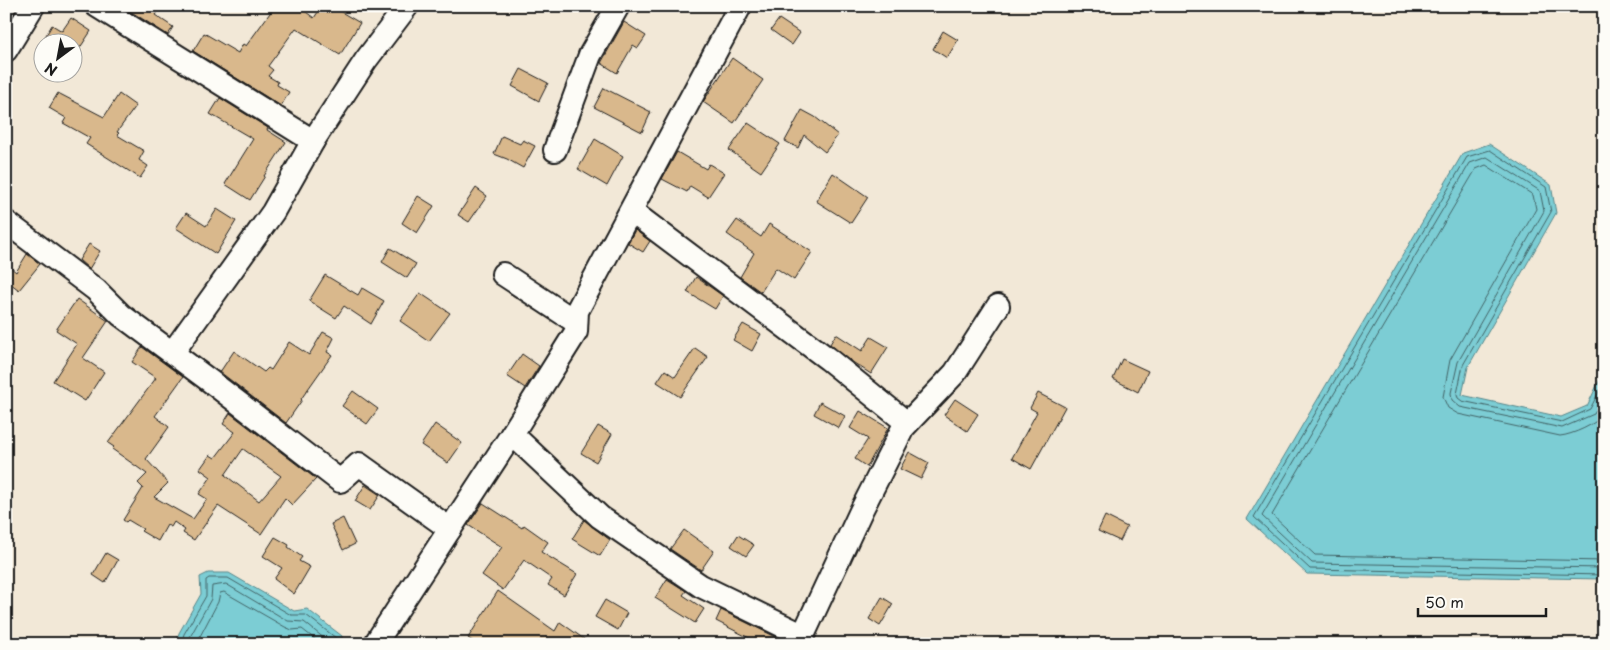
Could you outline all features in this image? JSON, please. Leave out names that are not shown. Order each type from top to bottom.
[{"type":"street","points":[[6,50],[33,6]]},
{"type":"street","points":[[97,6],[313,141]]},
{"type":"street","points":[[173,352],[273,212],[313,141],[366,60],[407,6]]},
{"type":"street","points":[[555,150],[590,55],[618,6]]},
{"type":"street","points":[[375,644],[576,332],[577,311],[740,6]]},
{"type":"street","points":[[631,211],[828,359],[907,423]]},
{"type":"street","points":[[6,222],[96,290],[121,315],[173,352],[340,482],[359,464],[450,529]]},
{"type":"street","points":[[503,274],[576,322]]},
{"type":"street","points":[[512,434],[600,517],[701,586],[801,640],[861,510],[907,423],[955,373],[998,306]]},
{"type":"water","points":[[1489,144],[1551,185],[1556,213],[1468,367],[1462,395],[1561,417],[1587,406],[1604,371],[1604,579],[1307,574],[1247,519],[1463,153]]},
{"type":"water","points":[[208,573],[229,573],[294,611],[307,609],[342,636],[342,644],[176,644],[179,633],[201,594],[200,577]]},
{"type":"building","points":[[122,6],[161,6],[155,15],[173,27],[168,35]]},
{"type":"building","points":[[275,6],[298,6],[314,18],[322,6],[331,6],[360,23],[340,55],[296,28],[268,66],[273,70],[268,76],[278,82],[277,85],[289,92],[281,106],[193,51],[204,33],[238,53],[243,44],[246,46]]},
{"type":"building","points":[[71,18],[91,31],[82,45],[82,32],[48,32],[52,25],[62,31]]},
{"type":"building","points":[[779,19],[800,33],[792,45],[771,30]]},
{"type":"building","points":[[624,22],[646,36],[638,48],[633,45],[617,73],[601,63]]},
{"type":"building","points":[[943,31],[958,40],[947,58],[933,49]]},
{"type":"building","points":[[732,58],[763,80],[734,123],[703,102]]},
{"type":"building","points":[[521,69],[548,83],[539,101],[512,86]]},
{"type":"building","points":[[604,88],[651,112],[642,132],[594,107]]},
{"type":"building","points":[[58,93],[104,117],[119,94],[136,106],[117,132],[119,133],[117,135],[144,151],[139,160],[148,166],[140,178],[86,144],[90,138],[63,123],[66,118],[49,108]]},
{"type":"building","points":[[220,98],[268,128],[267,130],[286,142],[250,200],[225,184],[253,139],[210,114]]},
{"type":"building","points":[[802,110],[815,117],[838,135],[825,152],[804,135],[798,148],[785,141]]},
{"type":"building","points":[[748,123],[780,144],[761,172],[729,150]]},
{"type":"building","points":[[502,136],[520,144],[523,140],[535,146],[523,168],[494,154]]},
{"type":"building","points":[[595,139],[623,156],[607,186],[578,169]]},
{"type":"building","points":[[677,152],[706,169],[709,164],[724,173],[708,197],[690,186],[687,192],[662,179]]},
{"type":"building","points":[[833,173],[868,197],[851,223],[816,201]]},
{"type":"building","points":[[476,188],[487,196],[469,222],[458,215]]},
{"type":"building","points":[[418,196],[434,206],[417,233],[402,223]]},
{"type":"building","points":[[217,209],[236,221],[216,254],[176,228],[186,213],[206,226]]},
{"type":"building","points":[[737,220],[761,237],[769,224],[812,252],[794,280],[776,268],[761,292],[740,277],[754,253],[727,234]]},
{"type":"building","points":[[635,230],[650,241],[643,252],[628,243]]},
{"type":"building","points":[[89,244],[100,251],[89,269],[79,260]]},
{"type":"building","points":[[390,248],[416,264],[407,278],[382,262]]},
{"type":"building","points":[[27,254],[40,264],[19,290],[6,280],[6,275],[11,268],[16,272]]},
{"type":"building","points":[[325,275],[358,295],[362,288],[384,301],[371,324],[344,306],[336,318],[309,301]]},
{"type":"building","points":[[696,277],[723,296],[715,309],[687,292]]},
{"type":"building","points":[[420,293],[450,313],[429,341],[400,321]]},
{"type":"building","points":[[77,299],[108,321],[83,358],[104,372],[85,401],[53,381],[77,344],[56,330]]},
{"type":"building","points":[[743,324],[761,334],[752,351],[733,340]]},
{"type":"building","points":[[323,332],[334,338],[327,352],[332,355],[286,423],[220,372],[234,351],[264,372],[268,368],[271,370],[289,342],[309,355]]},
{"type":"building","points":[[836,334],[862,351],[871,337],[888,347],[871,374],[830,344]]},
{"type":"building","points":[[142,347],[183,377],[155,416],[169,427],[146,459],[168,483],[154,497],[193,519],[207,499],[199,494],[211,477],[200,469],[210,455],[215,458],[235,432],[223,424],[230,413],[316,479],[292,505],[285,498],[261,534],[218,506],[194,540],[183,533],[185,530],[174,522],[171,527],[167,525],[158,541],[141,531],[143,529],[128,520],[126,522],[123,520],[143,488],[138,483],[147,474],[112,449],[114,447],[108,443],[156,378],[132,362]],"holes":[[[243,449],[281,476],[259,501],[225,475]]]},
{"type":"building","points":[[695,348],[708,357],[680,397],[657,382],[665,370],[675,377]]},
{"type":"building","points":[[522,354],[539,366],[525,388],[507,376]]},
{"type":"building","points":[[1122,359],[1148,371],[1138,392],[1113,379]]},
{"type":"building","points":[[353,391],[378,409],[367,424],[342,406]]},
{"type":"building","points":[[1038,393],[1065,407],[1031,469],[1012,458],[1037,412],[1030,408]]},
{"type":"building","points":[[955,399],[978,414],[967,431],[944,415]]},
{"type":"building","points":[[820,402],[845,416],[839,428],[814,414]]},
{"type":"building","points":[[860,411],[888,428],[867,467],[855,459],[868,439],[850,428]]},
{"type":"building","points":[[435,424],[462,443],[448,463],[421,445]]},
{"type":"building","points":[[598,426],[612,434],[596,462],[581,453]]},
{"type":"building","points":[[909,452],[929,463],[921,479],[900,469]]},
{"type":"building","points":[[365,485],[380,495],[370,510],[355,501]]},
{"type":"building","points":[[483,503],[522,528],[524,525],[548,542],[541,552],[577,574],[564,595],[548,585],[552,579],[524,560],[503,590],[482,575],[502,547],[468,525]]},
{"type":"building","points":[[1105,516],[1127,527],[1120,541],[1098,531]]},
{"type":"building","points":[[343,518],[355,544],[343,550],[331,524]]},
{"type":"building","points":[[584,520],[610,540],[600,556],[572,539]]},
{"type":"building","points":[[684,530],[714,551],[701,570],[670,549]]},
{"type":"building","points":[[738,535],[754,545],[746,556],[731,546]]},
{"type":"building","points":[[275,537],[289,545],[288,547],[302,557],[299,561],[310,567],[294,594],[274,579],[282,568],[263,556]]},
{"type":"building","points":[[106,553],[118,560],[105,583],[93,575]]},
{"type":"building","points":[[667,579],[686,591],[683,595],[704,609],[695,623],[655,598]]},
{"type":"building","points":[[498,591],[555,631],[560,622],[591,644],[477,644],[468,638]]},
{"type":"building","points":[[882,597],[893,604],[880,626],[869,619]]},
{"type":"building","points":[[605,600],[627,613],[618,630],[595,617]]},
{"type":"building","points":[[721,610],[786,642],[786,644],[761,644],[716,621]]}]
